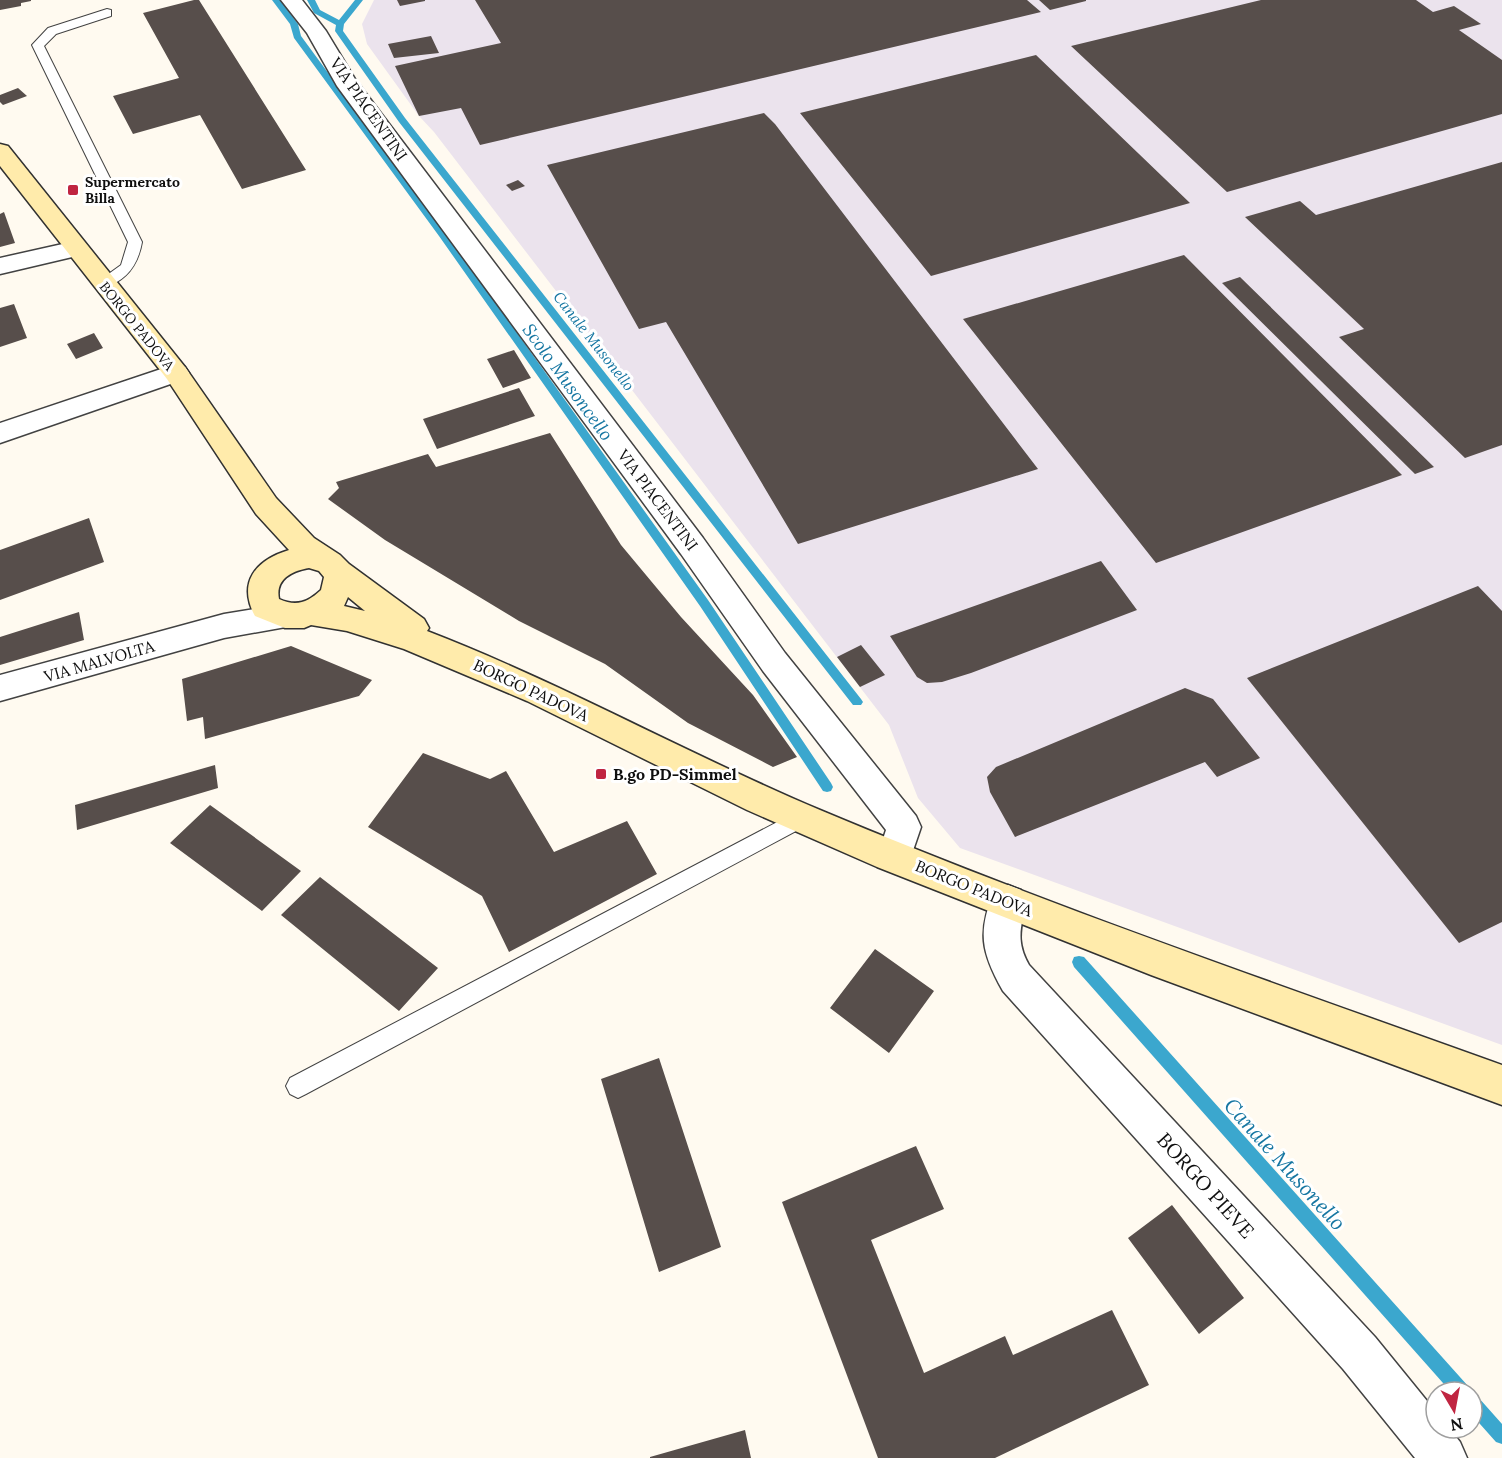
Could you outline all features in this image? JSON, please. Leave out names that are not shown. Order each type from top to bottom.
[{"type":"street","name":"VIA PIACENTINI","points":[[291,0],[316,31],[345,81],[692,546],[774,662],[904,827],[895,857]]},
{"type":"street","name":"BORGO PADOVA","points":[[0,151],[176,373],[266,506],[303,546],[385,609],[460,658]]},
{"type":"street","points":[[0,266],[76,249]]},
{"type":"street","points":[[0,433],[176,373]]},
{"type":"street","name":"BORGO PADOVA","points":[[266,506],[276,545],[268,579]]},
{"type":"street","points":[[297,558],[330,566],[339,589],[333,599],[299,615],[266,607],[262,598],[268,579],[297,558]]},
{"type":"street","name":"VIA MALVOLTA","points":[[198,633],[237,611],[268,579]]},
{"type":"street","name":"BORGO PADOVA","points":[[299,615],[344,618],[380,627],[460,658],[518,682],[802,818],[895,857],[1008,902],[1502,1085]]},
{"type":"street","name":"VIA MALVOLTA","points":[[0,688],[242,622],[299,615]]},
{"type":"street","name":"BORGO PIEVE","points":[[1008,902],[1001,923],[1001,946],[1016,978],[1359,1353],[1444,1458]]},
{"type":"lane","points":[[103,283],[121,273],[131,263],[135,242],[38,45],[52,31],[108,13]]},
{"type":"lane","points":[[298,1086],[802,818]]},
{"type":"shaded area","points":[[374,0],[1502,0],[1502,1045],[960,848],[918,798],[889,725],[434,132],[419,116],[367,44],[362,24]]},
{"type":"building","points":[[0,0],[31,1],[21,3],[21,6],[0,10]]},
{"type":"building","points":[[199,0],[306,170],[242,189],[200,115],[133,134],[113,96],[179,78],[143,13]]},
{"type":"building","points":[[397,0],[425,0],[425,1],[400,6]]},
{"type":"building","points":[[475,0],[1027,0],[1041,12],[480,145],[461,108],[419,116],[395,66],[501,43]]},
{"type":"building","points":[[1039,0],[1086,0],[1086,1],[1050,10]]},
{"type":"building","points":[[1261,0],[1416,0],[1433,12],[1454,6],[1481,24],[1459,30],[1502,60],[1502,114],[1227,192],[1071,46]]},
{"type":"building","points":[[431,36],[439,53],[394,58],[388,44]]},
{"type":"building","points":[[1036,55],[1190,203],[931,276],[800,113]]},
{"type":"building","points":[[18,88],[27,96],[3,105],[0,102],[0,95]]},
{"type":"building","points":[[764,113],[775,124],[1038,469],[798,544],[666,322],[639,329],[547,165]]},
{"type":"building","points":[[1502,162],[1502,445],[1465,458],[1339,337],[1364,329],[1245,217],[1300,201],[1316,215]]},
{"type":"building","points":[[518,180],[525,186],[512,191],[506,185]]},
{"type":"building","points":[[4,212],[15,243],[0,247],[0,214]]},
{"type":"building","points":[[1184,255],[1402,475],[1156,563],[963,319]]},
{"type":"building","points":[[1240,277],[1434,467],[1415,474],[1222,283]]},
{"type":"building","points":[[14,304],[27,338],[0,347],[0,308]]},
{"type":"building","points":[[94,333],[103,348],[76,359],[67,344]]},
{"type":"building","points":[[514,350],[531,378],[503,388],[487,359]]},
{"type":"building","points":[[519,388],[535,416],[437,449],[423,419]]},
{"type":"building","points":[[550,433],[621,545],[681,617],[753,695],[797,757],[773,767],[688,723],[605,664],[519,621],[385,540],[328,499],[339,488],[336,482],[428,454],[436,467]]},
{"type":"building","points":[[89,518],[104,562],[0,600],[0,550]]},
{"type":"building","points":[[1101,561],[1137,610],[971,673],[942,682],[927,683],[917,677],[890,636]]},
{"type":"building","points":[[1478,586],[1502,611],[1502,922],[1459,943],[1247,678]]},
{"type":"building","points":[[79,612],[84,640],[0,665],[0,637]]},
{"type":"building","points":[[861,645],[885,675],[860,687],[837,657]]},
{"type":"building","points":[[291,646],[372,680],[359,696],[205,739],[203,717],[187,721],[182,679]]},
{"type":"building","points":[[1185,688],[1213,699],[1260,758],[1217,777],[1205,762],[1015,837],[990,792],[987,777],[996,767]]},
{"type":"building","points":[[423,753],[490,779],[506,771],[554,852],[627,821],[657,874],[509,952],[482,896],[368,827]]},
{"type":"building","points":[[215,765],[218,788],[77,830],[75,805]]},
{"type":"building","points":[[210,805],[301,871],[262,911],[170,843]]},
{"type":"building","points":[[320,877],[438,968],[399,1011],[281,915]]},
{"type":"building","points":[[875,949],[934,991],[889,1053],[830,1008]]},
{"type":"building","points":[[659,1058],[721,1247],[659,1272],[601,1079]]},
{"type":"building","points":[[916,1146],[944,1209],[871,1240],[924,1373],[1005,1336],[1013,1355],[1112,1310],[1149,1385],[995,1458],[878,1458],[782,1202]]},
{"type":"building","points":[[1172,1205],[1244,1298],[1199,1334],[1128,1238]]},
{"type":"building","points":[[745,1430],[751,1458],[650,1458],[650,1457]]},
{"type":"waterway","name":"Scolo Musoncello","points":[[276,0],[294,24],[297,36],[442,234],[704,603],[827,787]]},
{"type":"waterway","name":"Canale Musonello","points":[[311,0],[317,11],[340,24]]},
{"type":"waterway","points":[[340,24],[359,0]]},
{"type":"waterway","name":"Canale Musonello","points":[[340,24],[339,31],[402,120],[857,702]]},
{"type":"waterway","name":"Canale Musonello","points":[[1079,962],[1451,1380]]},
{"type":"waterway","name":"Canale Musonello","points":[[1484,1416],[1502,1436]]},
{"type":"place","name":"Supermercato Billa","points":[[73,190]]},
{"type":"place","name":"B.go PD-Simmel","points":[[601,774]]}]
